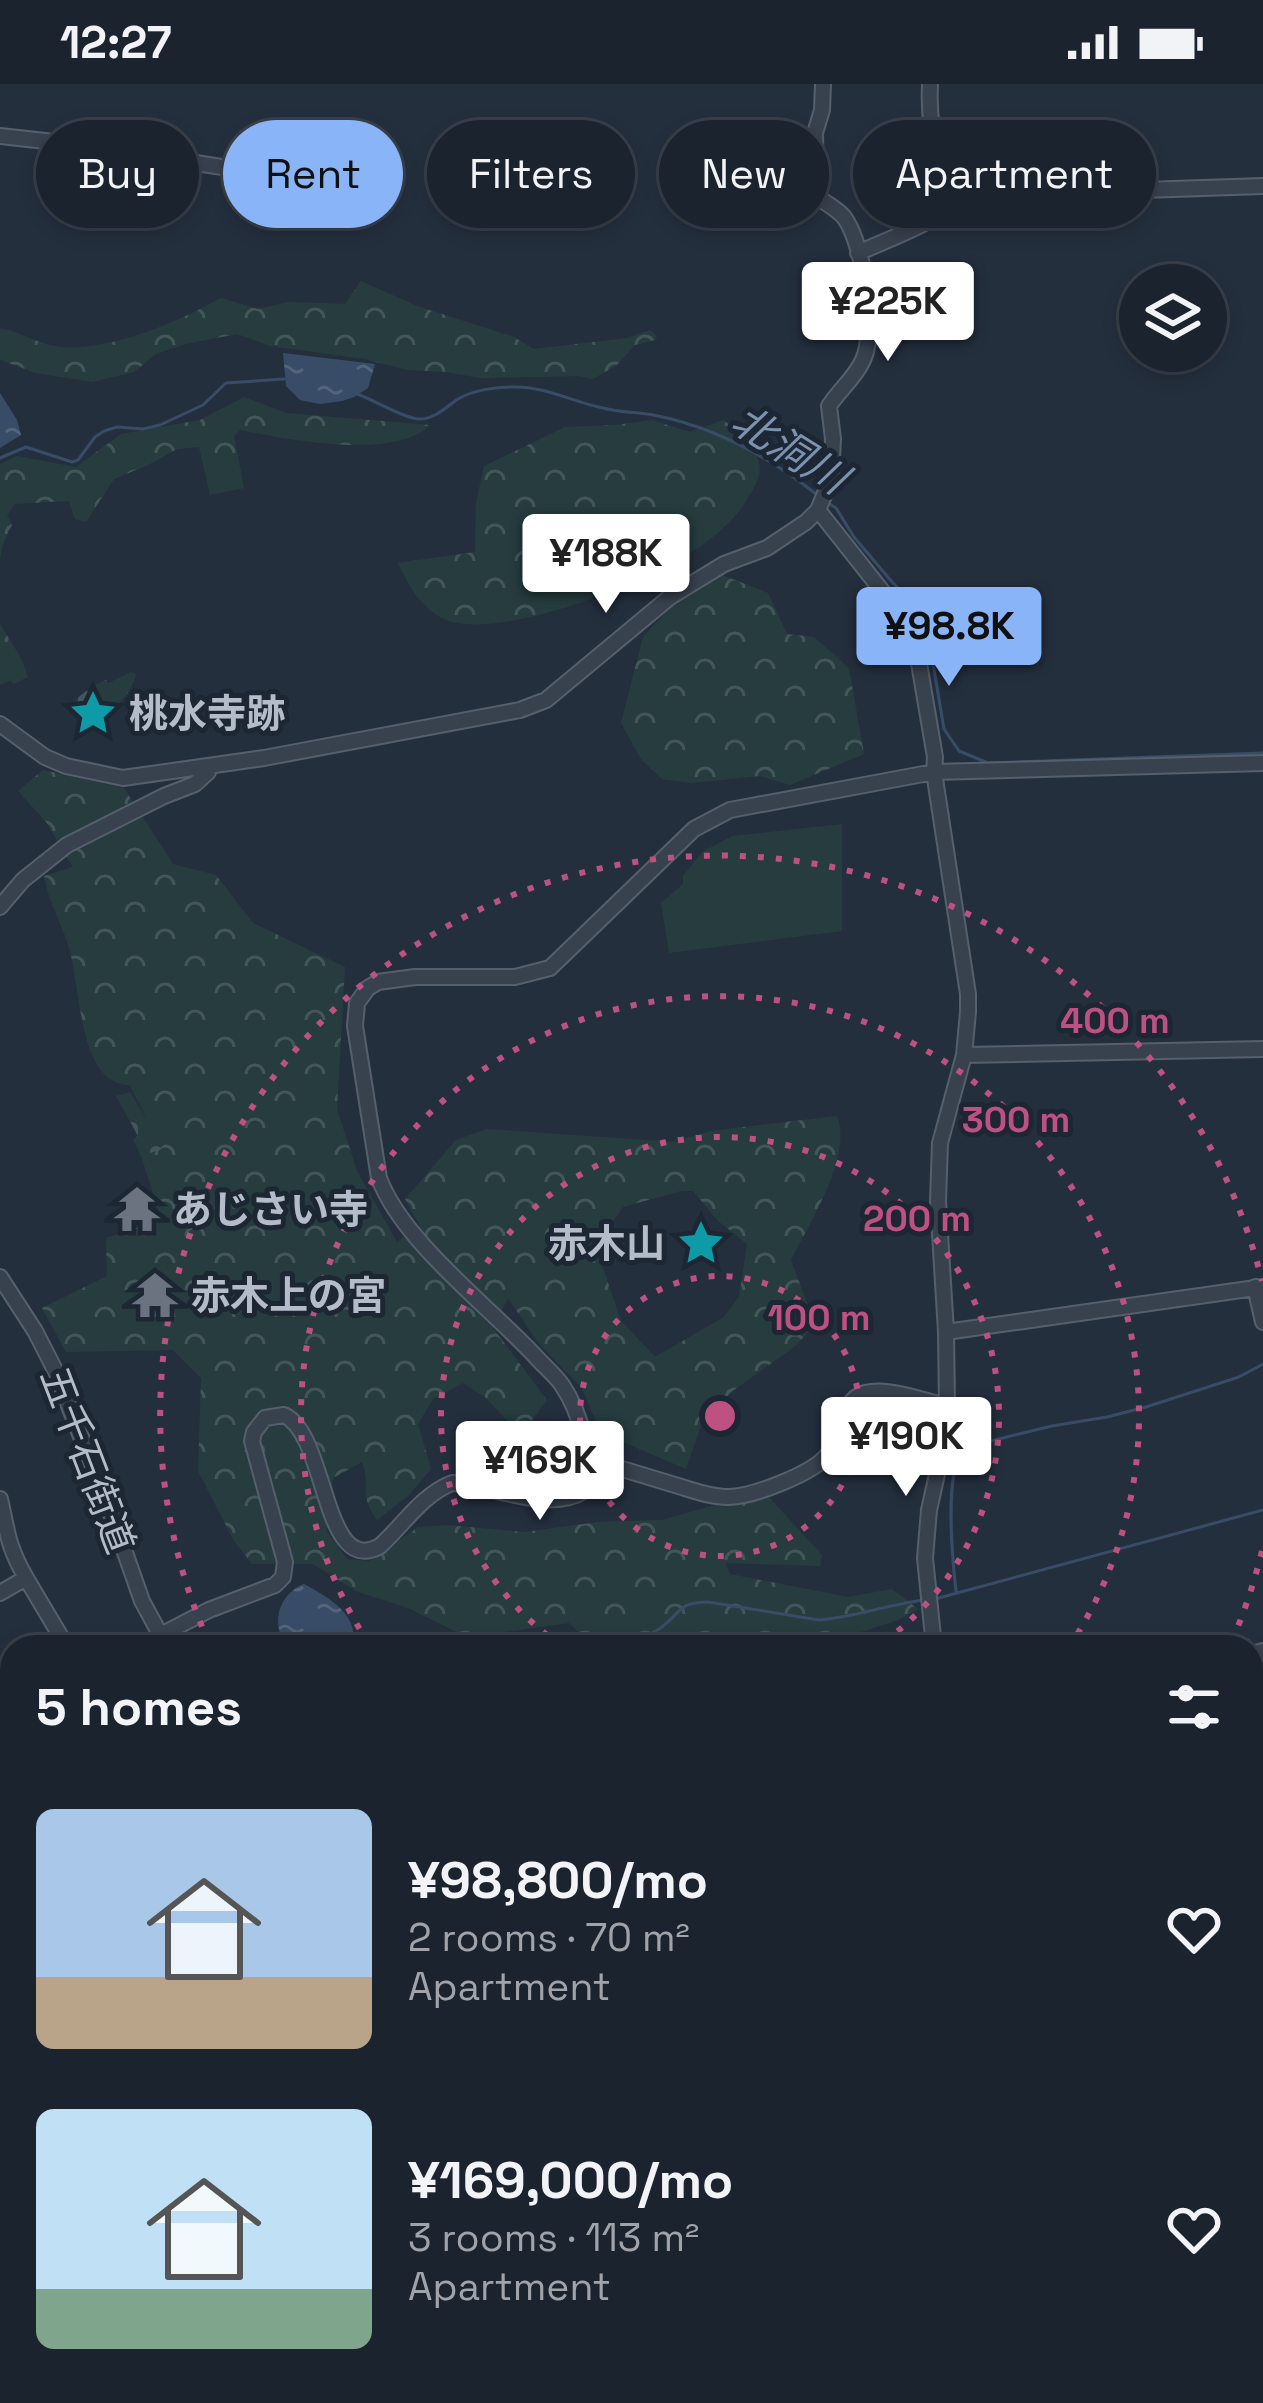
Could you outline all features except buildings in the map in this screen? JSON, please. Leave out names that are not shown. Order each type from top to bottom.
[{"type":"street","points":[[0,724],[44,757],[123,778],[520,710],[546,700],[670,597],[724,564],[793,532],[818,510],[831,479],[829,406],[862,364],[868,348],[868,292],[858,253],[846,220],[816,196],[815,133],[823,84]]},
{"type":"street","points":[[930,84],[930,120]]},
{"type":"street","points":[[0,136],[223,167]]},
{"type":"street","points":[[1156,190],[1263,186]]},
{"type":"street","points":[[858,253],[911,228]]},
{"type":"street","points":[[818,510],[916,616],[914,634],[968,994],[964,1055],[940,1143],[947,1406],[925,1558],[933,1635]]},
{"type":"street","points":[[172,1635],[208,1610],[262,1592],[283,1576],[285,1562],[253,1441],[265,1418],[284,1415],[299,1425],[340,1534],[352,1548],[362,1551],[380,1546],[426,1498],[452,1483],[547,1499],[570,1500],[584,1492],[586,1458],[578,1420],[563,1386],[387,1200],[379,1178],[354,1014],[368,988],[414,969],[515,977],[550,968],[694,829],[730,810],[934,772],[1263,763]]},
{"type":"street","points":[[0,907],[23,880],[67,844],[195,784],[210,766]]},
{"type":"street","points":[[964,1055],[1263,1049]]},
{"type":"street","name":"五千石街道","points":[[0,1277],[55,1370],[142,1601],[160,1635]]},
{"type":"street","points":[[946,1332],[1259,1287],[1263,1322]]},
{"type":"street","points":[[586,1458],[702,1493],[740,1497],[822,1462],[832,1450],[846,1410],[866,1393],[884,1392],[947,1406]]},
{"type":"street","points":[[0,1499],[13,1555],[61,1635]]},
{"type":"street","points":[[0,1593],[26,1578]]},
{"type":"green space","points":[[361,281],[417,306],[514,337],[534,349],[627,338],[650,330],[657,336],[635,345],[617,365],[593,379],[480,378],[408,370],[271,346],[237,334],[185,344],[156,354],[134,372],[93,382],[36,373],[0,360],[0,328],[55,346],[96,345],[163,326],[221,298],[258,309],[288,302],[345,304]]},
{"type":"green space","points":[[244,397],[286,413],[430,425],[413,436],[366,445],[240,430],[234,436],[244,488],[210,495],[199,447],[177,449],[114,479],[86,522],[75,519],[69,501],[15,504],[7,515],[12,525],[0,558],[0,464],[17,456],[76,467],[121,434],[200,420]]},
{"type":"green space","points":[[652,420],[690,432],[723,420],[744,438],[759,462],[757,480],[743,505],[701,546],[661,570],[600,596],[496,623],[444,619],[416,595],[398,563],[475,552],[476,503],[484,466],[565,427]]},
{"type":"green space","points":[[720,574],[768,593],[787,634],[814,637],[849,668],[864,754],[790,785],[759,776],[692,783],[662,779],[641,759],[621,723],[643,637],[672,606]]},
{"type":"green space","points":[[0,624],[28,677],[14,684],[0,685]]},
{"type":"green space","points":[[136,674],[131,688],[100,723],[91,720],[75,700],[91,687]]},
{"type":"green space","points":[[43,770],[124,788],[173,864],[216,875],[253,923],[345,967],[337,1109],[357,1171],[397,1242],[420,1226],[405,1199],[456,1140],[487,1129],[674,1142],[710,1131],[837,1116],[839,1150],[834,1170],[791,1260],[815,1325],[702,1422],[686,1469],[600,1432],[582,1388],[539,1344],[508,1298],[493,1328],[547,1400],[517,1431],[485,1397],[463,1383],[433,1399],[418,1424],[431,1469],[408,1496],[377,1520],[366,1496],[362,1462],[333,1478],[327,1532],[347,1559],[369,1561],[418,1527],[524,1532],[662,1520],[769,1497],[822,1555],[820,1566],[726,1563],[730,1574],[848,1597],[892,1589],[918,1609],[852,1635],[582,1635],[569,1623],[459,1633],[408,1608],[358,1592],[313,1564],[252,1564],[234,1541],[198,1471],[201,1378],[173,1350],[66,1352],[42,1308],[107,1276],[106,1238],[161,1218],[141,1156],[156,1151],[150,1125],[130,1086],[101,1070],[87,1039],[69,948],[44,876],[73,867],[46,822],[18,791]],"holes":[[[681,1191],[693,1191],[718,1221],[747,1244],[739,1297],[724,1317],[655,1357],[621,1321],[596,1247],[623,1207]]]},
{"type":"green space","points":[[842,824],[842,931],[669,953],[661,903],[683,884],[683,876],[702,852],[732,836]]},
{"type":"green space","points":[[130,1092],[150,1124],[163,1123],[171,1140],[141,1156],[133,1139],[138,1136],[116,1096]]},
{"type":"water","points":[[283,353],[375,364],[368,388],[342,401],[320,404],[300,400],[286,386]]},
{"type":"water","points":[[0,393],[21,435],[0,448]]},
{"type":"water","points":[[304,1584],[333,1602],[347,1617],[354,1635],[281,1635],[280,1610]]},
{"type":"waterway","name":"北洞川","points":[[0,458],[26,447],[72,462],[104,431],[160,425],[203,405],[226,383],[284,379]]},
{"type":"waterway","name":"北洞川","points":[[357,394],[424,419],[478,391],[536,389],[701,428],[761,456],[816,494]]},
{"type":"waterway","name":"北洞川","points":[[828,503],[919,609]]},
{"type":"waterway","name":"北洞川","points":[[926,622],[944,729],[959,751],[988,763],[1263,753]]},
{"type":"waterway","points":[[956,1591],[952,1497],[962,1448],[1146,1407],[1239,1377],[1263,1364]]},
{"type":"waterway","points":[[935,1599],[1263,1510]]},
{"type":"waterway","points":[[646,1635],[698,1603],[819,1620],[925,1600]]},
{"type":"place","name":"桃水寺跡","points":[[93,713]]},
{"type":"place","name":"あじさい寺","points":[[137,1209]]},
{"type":"place","name":"赤木山","points":[[701,1243]]},
{"type":"place","name":"赤木上の宮","points":[[155,1295]]}]
